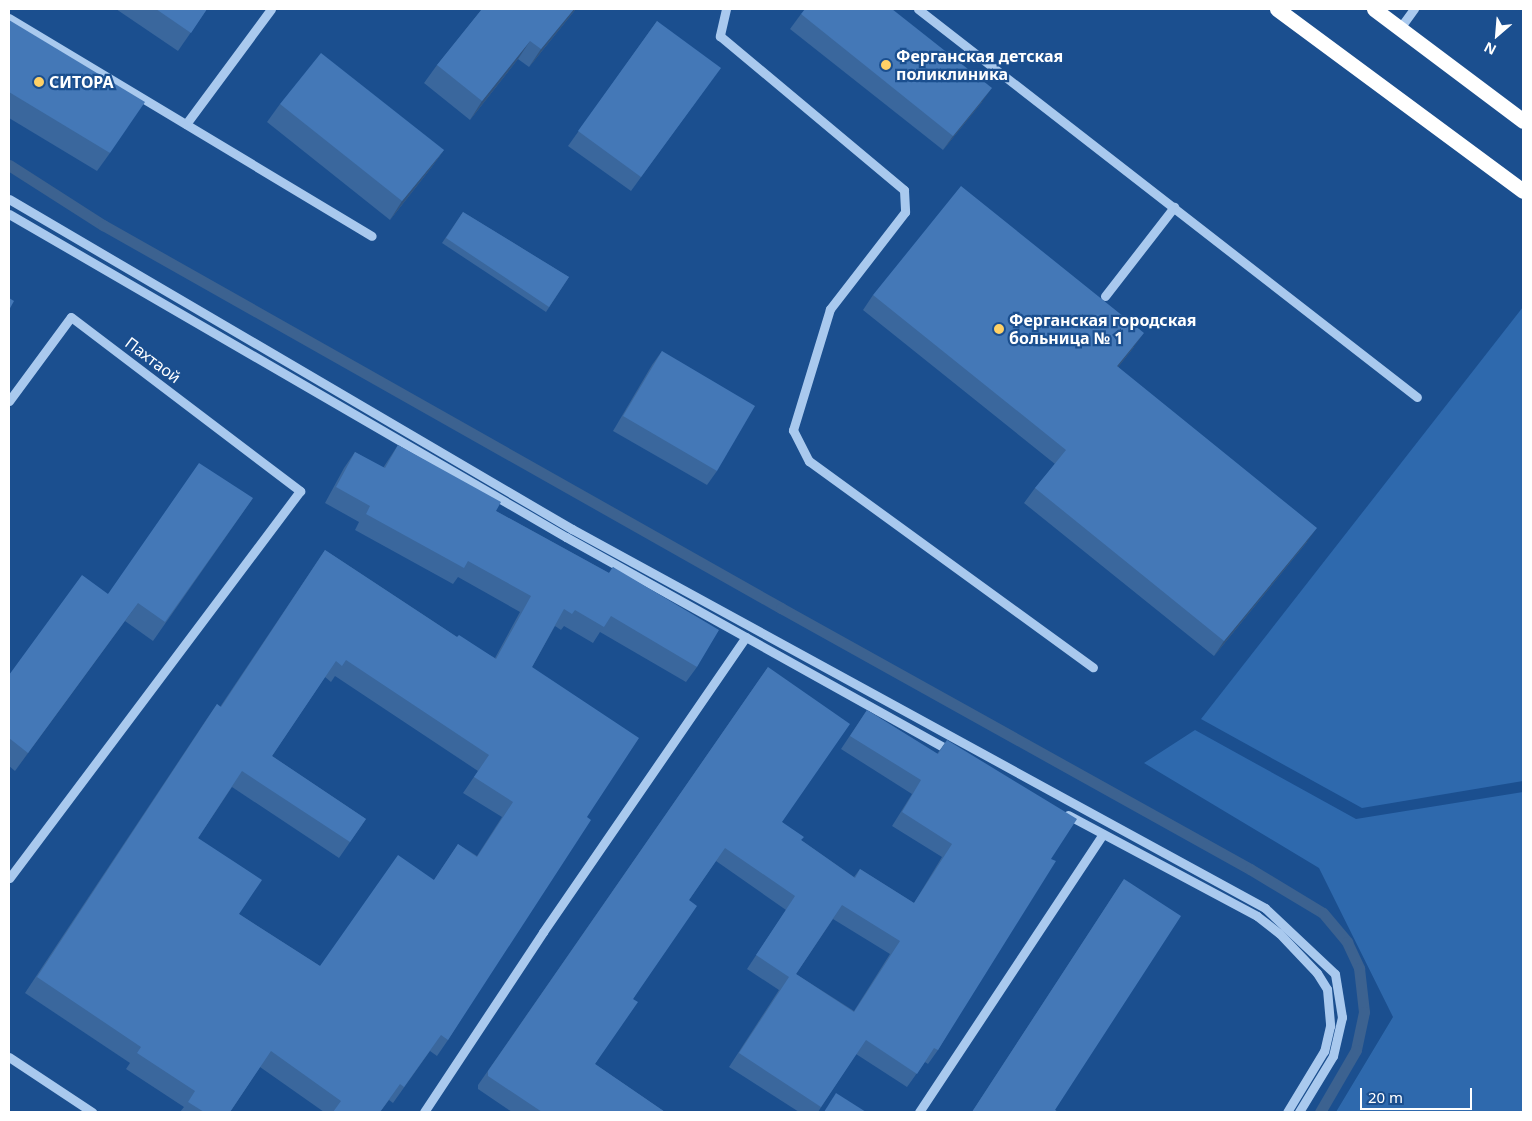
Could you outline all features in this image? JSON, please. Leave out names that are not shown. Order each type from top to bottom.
[{"type":"highway","points":[[1277,9],[1523,191]]},
{"type":"highway","points":[[1374,9],[1523,121]]},
{"type":"street","points":[[186,124],[271,9]]},
{"type":"street","points":[[726,9],[720,36],[904,190],[905,212],[830,309],[794,430],[809,461],[1093,667]]},
{"type":"street","points":[[918,9],[1417,397]]},
{"type":"street","points":[[1400,28],[1414,9]]},
{"type":"street","points":[[9,18],[372,236]]},
{"type":"street","points":[[9,199],[572,529],[1265,908],[1335,974],[1342,1017],[1332,1056],[1299,1112]]},
{"type":"street","points":[[1105,296],[1174,207]]},
{"type":"street","points":[[9,214],[531,517],[964,757]]},
{"type":"street","name":"Пахтаой","points":[[9,401],[71,317],[300,491],[9,878]]},
{"type":"street","points":[[424,1112],[543,932],[746,637]]},
{"type":"street","points":[[1059,810],[1257,916],[1279,933],[1317,973],[1327,989],[1330,1026],[1324,1052],[1287,1112]]},
{"type":"street","points":[[919,1112],[1103,834]]},
{"type":"street","points":[[9,1057],[92,1112]]},
{"type":"shaded area","points":[[1523,307],[1523,781],[1362,808],[1201,719]]},
{"type":"shaded area","points":[[1195,730],[1356,819],[1523,792],[1523,1112],[1336,1112],[1393,1017],[1319,868],[1144,763]]},
{"type":"building","points":[[156,9],[207,9],[191,33]]},
{"type":"building","points":[[482,9],[574,9],[541,49],[530,41],[482,101],[437,65]]},
{"type":"building","name":"Ферганская детская поликлиника","points":[[805,9],[892,9],[992,88],[953,136],[801,14]]},
{"type":"building","points":[[9,20],[145,102],[110,153],[9,92]]},
{"type":"building","points":[[657,21],[721,68],[641,177],[578,131]]},
{"type":"building","points":[[321,53],[444,150],[402,201],[280,104]]},
{"type":"building","points":[[961,186],[1144,333],[1117,366],[1317,528],[1224,641],[1035,488],[1066,450],[873,295]]},
{"type":"building","points":[[463,212],[569,277],[549,307],[446,238]]},
{"type":"building","points":[[9,298],[14,301],[9,310]]},
{"type":"building","points":[[662,351],[755,406],[717,471],[623,416]]},
{"type":"building","points":[[398,445],[501,502],[496,511],[609,573],[613,567],[719,630],[697,667],[611,616],[604,627],[575,610],[572,614],[564,609],[532,667],[639,738],[587,817],[591,820],[448,1040],[441,1035],[404,1087],[400,1084],[380,1112],[333,1112],[341,1101],[271,1051],[230,1112],[204,1112],[188,1102],[195,1091],[137,1053],[141,1047],[37,977],[217,704],[221,707],[325,550],[457,637],[459,635],[496,659],[531,596],[468,561],[464,568],[366,514],[370,506],[336,487],[355,452],[385,468]],"holes":[[[346,660],[489,755],[474,777],[513,802],[477,857],[458,844],[434,880],[398,855],[320,966],[239,914],[262,880],[198,838],[242,771],[350,842],[366,819],[272,756],[336,661],[342,666]]]},
{"type":"building","points":[[199,463],[253,498],[165,622],[138,603],[28,753],[9,738],[9,675],[82,575],[108,594]]},
{"type":"building","points":[[768,667],[850,724],[782,822],[804,837],[801,840],[855,878],[860,869],[914,903],[952,844],[902,812],[921,780],[850,736],[867,710],[938,754],[947,740],[1077,819],[1051,859],[1056,861],[938,1050],[934,1048],[917,1074],[866,1040],[821,1107],[739,1053],[789,977],[756,955],[795,896],[725,848],[689,900],[697,906],[633,999],[638,1002],[595,1064],[665,1112],[542,1112],[488,1076],[488,1071]],"holes":[[[842,905],[900,941],[854,1012],[796,974]]]},
{"type":"building","points":[[1124,879],[1181,916],[1055,1110],[1058,1112],[972,1112]]},
{"type":"building","points":[[836,1093],[866,1112],[824,1112]]},
{"type":"waterway","points":[[9,165],[103,225],[781,608],[1250,869],[1323,913],[1347,942],[1359,968],[1364,1012],[1356,1050],[1320,1112]]},
{"type":"place","name":"Ферганская детская поликлиника","points":[[886,65]]},
{"type":"place","name":"СИТОРА","points":[[39,82]]},
{"type":"place","name":"Ферганская городская больница № 1","points":[[999,329]]}]
